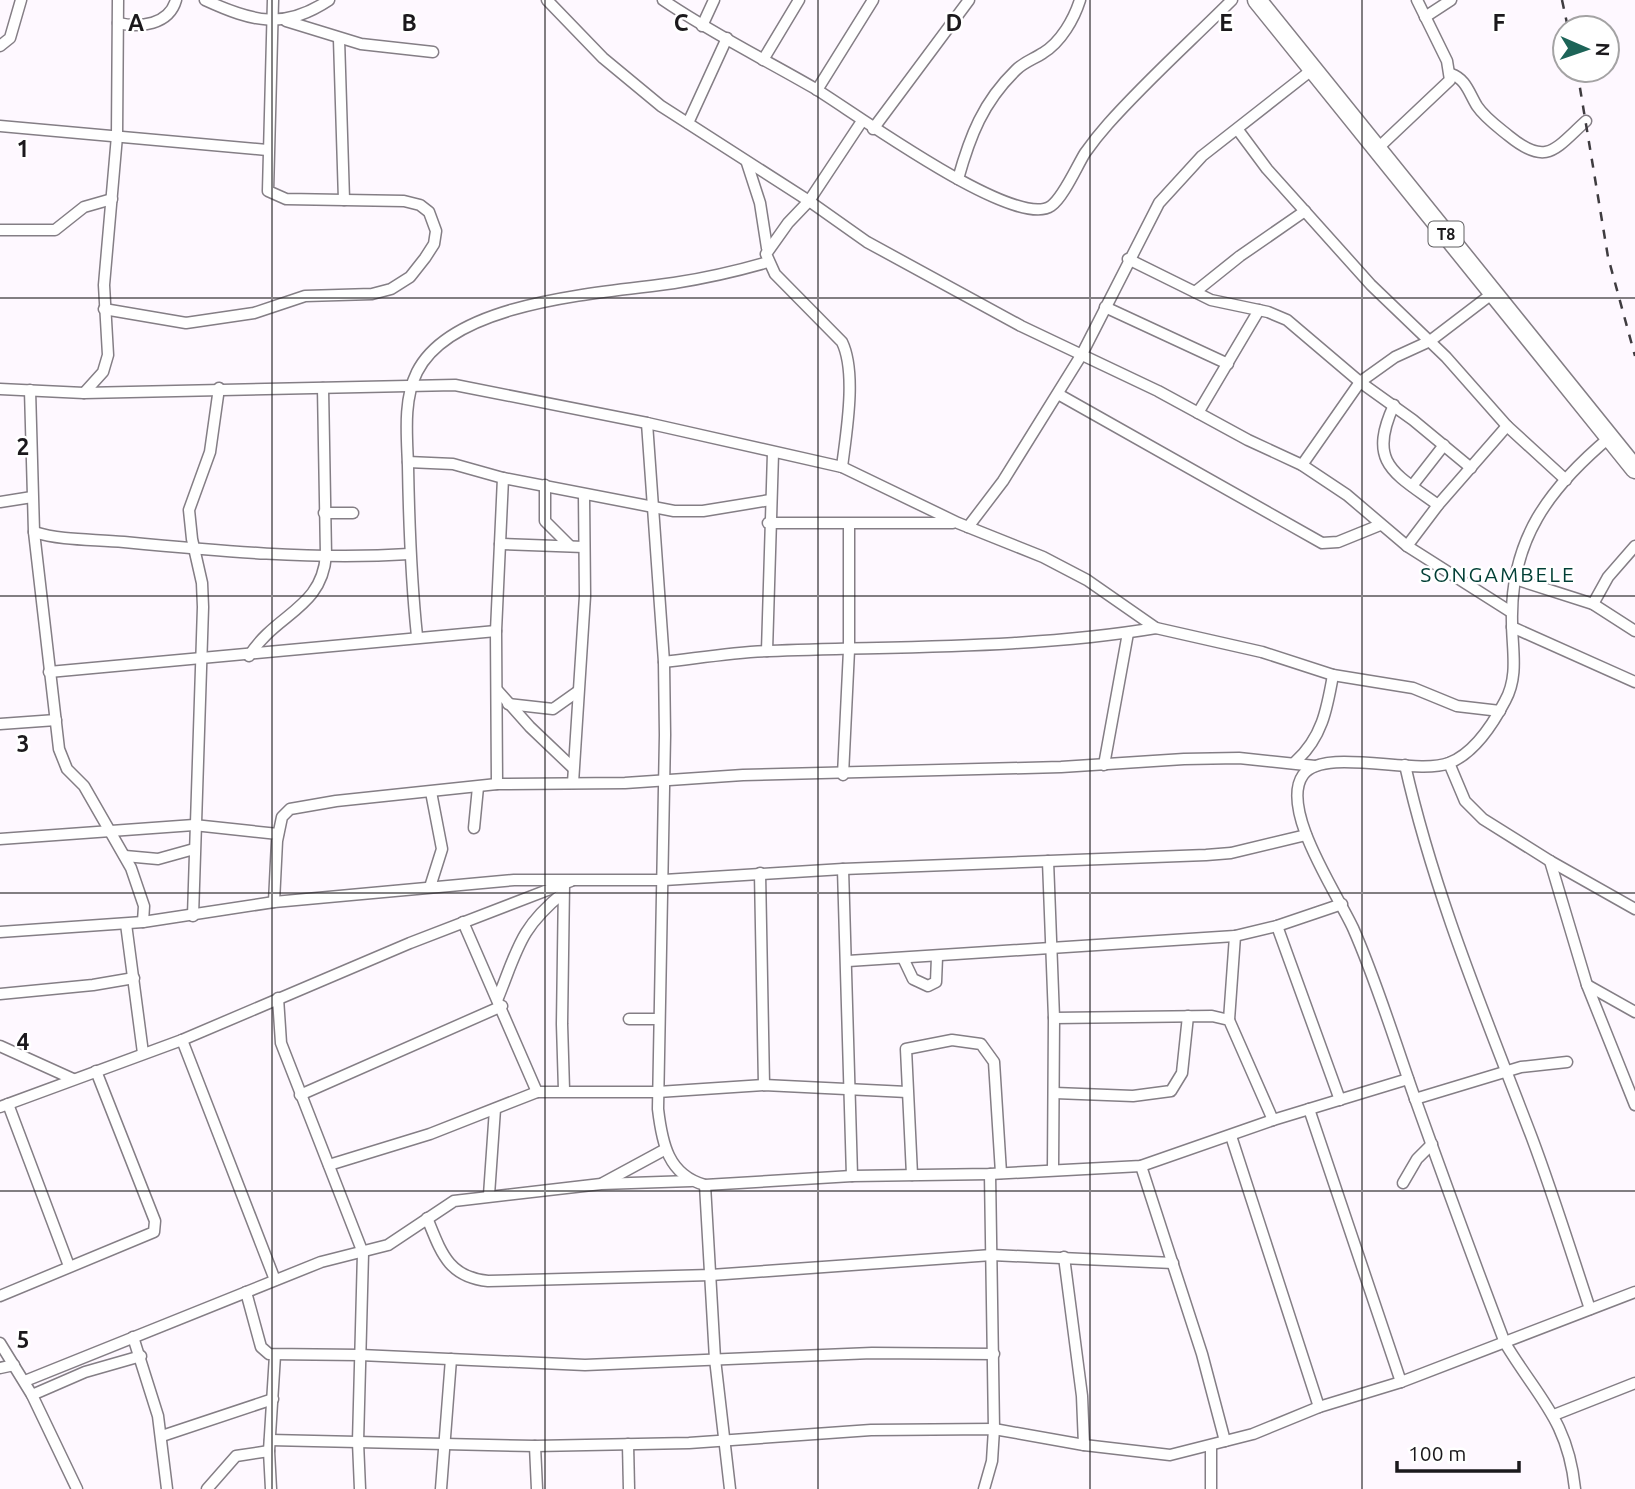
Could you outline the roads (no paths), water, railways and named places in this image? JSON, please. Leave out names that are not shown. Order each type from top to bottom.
[{"type":"highway","name":"T8","points":[[1257,0],[1635,469]]},
{"type":"street","points":[[0,46],[10,38],[21,0]]},
{"type":"street","points":[[85,393],[106,366],[108,344],[104,309],[104,259],[113,200],[117,136],[118,0]]},
{"type":"street","points":[[118,23],[135,26],[159,20],[172,12],[176,0]]},
{"type":"street","points":[[205,0],[273,21],[286,21],[339,39],[433,52]]},
{"type":"street","points":[[104,309],[186,323],[254,313],[305,296],[381,293],[410,277],[434,244],[436,231],[429,212],[420,205],[404,201],[275,197],[268,191],[273,0]]},
{"type":"street","points":[[286,21],[329,0]]},
{"type":"street","points":[[547,0],[603,58],[661,106],[809,201],[867,242],[1021,327],[1302,465],[1347,495],[1407,545],[1511,612]]},
{"type":"street","points":[[663,0],[702,26],[817,90],[873,129],[958,179],[1019,208],[1050,208],[1086,151],[1108,124],[1232,0]]},
{"type":"street","points":[[702,26],[714,0]]},
{"type":"street","points":[[763,60],[799,0]]},
{"type":"street","points":[[817,90],[873,0]]},
{"type":"street","points":[[873,129],[969,0]]},
{"type":"street","points":[[958,179],[967,143],[990,102],[1019,67],[1045,52],[1059,38],[1080,0]]},
{"type":"street","points":[[1417,0],[1451,74],[1462,78],[1483,114],[1532,153],[1544,152],[1560,145],[1586,121]]},
{"type":"street","points":[[1425,17],[1451,0]]},
{"type":"street","points":[[688,123],[727,38]]},
{"type":"street","points":[[339,39],[344,200]]},
{"type":"street","points":[[768,523],[963,525],[1003,481],[1082,355],[1128,259],[1159,203],[1177,180],[1202,156],[1313,69]]},
{"type":"street","points":[[1377,149],[1446,85],[1451,74]]},
{"type":"street","points":[[767,248],[809,201],[862,121]]},
{"type":"street","points":[[0,126],[267,150]]},
{"type":"street","points":[[1238,130],[1267,169],[1371,285],[1430,341],[1507,426],[1566,480]]},
{"type":"street","points":[[747,162],[760,203],[768,262],[775,274],[842,342],[846,351],[848,405],[842,467]]},
{"type":"street","points":[[0,230],[55,230],[84,207],[113,200]]},
{"type":"street","points":[[1195,292],[1240,256],[1305,211]]},
{"type":"street","points":[[1128,259],[1211,300],[1259,310],[1287,320],[1360,382],[1394,405],[1471,468]]},
{"type":"street","points":[[416,636],[409,554],[408,410],[412,384],[424,360],[442,343],[468,325],[486,317],[587,292],[676,283],[768,262]]},
{"type":"street","points":[[1302,465],[1360,382],[1395,357],[1430,341],[1493,293]]},
{"type":"street","points":[[1105,307],[1228,364]]},
{"type":"street","points":[[1198,413],[1259,310]]},
{"type":"street","points":[[0,389],[85,393],[219,388],[455,385],[647,423],[842,467],[963,525],[1044,557],[1087,580],[1156,628],[1262,652],[1333,674],[1413,688],[1462,708],[1500,710]]},
{"type":"street","points":[[193,916],[194,825],[204,660],[202,583],[189,510],[210,453],[219,388]]},
{"type":"street","points":[[249,656],[268,631],[299,608],[320,585],[326,555],[323,388]]},
{"type":"street","points":[[30,390],[34,532],[49,672],[64,764],[84,786],[125,856],[141,893],[143,922]]},
{"type":"street","points":[[1058,394],[1322,543],[1338,541],[1380,525]]},
{"type":"street","points":[[1394,405],[1382,436],[1382,452],[1387,461],[1412,486],[1438,505]]},
{"type":"street","points":[[647,423],[664,662],[664,880],[657,1019],[658,1092],[664,1150],[675,1167],[691,1181]]},
{"type":"street","points":[[1407,545],[1507,426]]},
{"type":"street","points":[[274,902],[278,834],[282,817],[290,809],[497,784],[665,780],[743,775],[843,775],[1226,758],[1295,762],[1315,766],[1449,763],[1474,745],[1500,710],[1514,674],[1511,612],[1514,579],[1521,547],[1531,525],[1566,480],[1610,438]]},
{"type":"street","points":[[1412,486],[1444,445]]},
{"type":"street","points":[[767,651],[768,523],[773,453]]},
{"type":"street","points":[[408,462],[453,464],[503,478],[653,507],[703,511],[769,500]]},
{"type":"street","points":[[497,784],[496,631],[503,478]]},
{"type":"street","points":[[545,485],[545,521],[570,546]]},
{"type":"street","points":[[573,783],[585,596],[584,495]]},
{"type":"street","points":[[0,502],[32,497]]},
{"type":"street","points":[[324,513],[353,513]]},
{"type":"street","points":[[843,775],[849,650],[849,524]]},
{"type":"street","points":[[34,532],[59,538],[194,548],[326,555],[409,554]]},
{"type":"street","points":[[500,544],[584,547]]},
{"type":"street","points":[[1592,604],[1608,577],[1635,546]]},
{"type":"street","points":[[1514,579],[1592,604],[1635,631]]},
{"type":"street","points":[[1512,627],[1635,682]]},
{"type":"street","points":[[664,662],[767,651],[849,650],[1128,633],[1156,628]]},
{"type":"street","points":[[49,672],[249,656],[416,636],[496,631]]},
{"type":"street","points":[[1104,765],[1128,633]]},
{"type":"street","points":[[1295,762],[1308,751],[1324,722],[1333,674]]},
{"type":"street","points":[[498,691],[573,768]]},
{"type":"street","points":[[508,704],[553,709],[578,692]]},
{"type":"street","points":[[0,724],[56,720]]},
{"type":"street","points":[[1449,763],[1461,793],[1474,811],[1550,861],[1635,909]]},
{"type":"street","points":[[1405,765],[1437,886],[1541,1163],[1590,1309]]},
{"type":"street","points":[[1315,766],[1303,775],[1298,793],[1306,835],[1342,904],[1374,982],[1505,1343],[1554,1415],[1569,1451],[1575,1489]]},
{"type":"street","points":[[474,828],[478,787]]},
{"type":"street","points":[[430,887],[442,853],[431,792]]},
{"type":"street","points":[[0,839],[194,825],[278,834]]},
{"type":"street","points":[[0,932],[126,924],[274,902],[514,880],[664,880],[843,869],[1206,855],[1231,853],[1306,835]]},
{"type":"street","points":[[125,856],[158,859],[194,849]]},
{"type":"street","points":[[1048,861],[1054,1018],[1053,1169]]},
{"type":"street","points":[[1550,861],[1587,985],[1635,1105]]},
{"type":"street","points":[[843,869],[848,961],[852,1175]]},
{"type":"street","points":[[760,873],[764,1085]]},
{"type":"street","points":[[300,1094],[405,1051],[500,1002],[526,929],[575,879]]},
{"type":"street","points":[[69,1266],[4,1106],[182,1040],[463,922],[564,889]]},
{"type":"street","points":[[564,889],[564,1090]]},
{"type":"street","points":[[848,961],[1235,936],[1277,926],[1342,904]]},
{"type":"street","points":[[463,922],[537,1092]]},
{"type":"street","points":[[126,924],[143,1053]]},
{"type":"street","points":[[1277,926],[1340,1100]]},
{"type":"street","points":[[1235,936],[1229,1020],[1239,1037],[1273,1121]]},
{"type":"street","points":[[903,958],[913,979],[928,986],[936,982],[937,957]]},
{"type":"street","points":[[0,994],[134,978]]},
{"type":"street","points":[[1587,985],[1635,1012]]},
{"type":"street","points":[[278,998],[281,1043],[363,1253],[358,1443],[360,1489]]},
{"type":"street","points":[[1055,1093],[1133,1096],[1171,1091],[1182,1073],[1188,1016]]},
{"type":"street","points":[[1054,1018],[1212,1016],[1229,1020]]},
{"type":"street","points":[[629,1019],[657,1019]]},
{"type":"street","points":[[182,1040],[275,1280]]},
{"type":"street","points":[[912,1175],[905,1062],[908,1047],[952,1040],[981,1044],[994,1062],[996,1174],[992,1255],[994,1429],[992,1461],[984,1489]]},
{"type":"street","points":[[0,1046],[73,1079]]},
{"type":"street","points":[[1415,1098],[1505,1071],[1567,1062]]},
{"type":"street","points":[[0,1296],[154,1232],[155,1227],[96,1071]]},
{"type":"street","points":[[25,1381],[335,1257],[363,1253],[388,1245],[454,1201],[601,1184],[691,1181],[705,1185],[852,1175],[996,1174],[1141,1166],[1309,1109],[1408,1079]]},
{"type":"street","points":[[329,1165],[430,1134],[537,1092],[658,1092],[764,1085],[907,1091]]},
{"type":"street","points":[[1309,1109],[1401,1382]]},
{"type":"street","points":[[489,1195],[495,1110]]},
{"type":"street","points":[[1231,1136],[1318,1407]]},
{"type":"street","points":[[1403,1183],[1413,1164],[1432,1144]]},
{"type":"street","points":[[601,1184],[664,1150]]},
{"type":"street","points":[[1141,1166],[1202,1354],[1225,1441]]},
{"type":"street","points":[[705,1185],[715,1359],[730,1489]]},
{"type":"street","points":[[427,1218],[446,1258],[454,1269],[470,1279],[537,1282],[710,1275],[992,1255],[1173,1263]]},
{"type":"street","points":[[1064,1257],[1082,1396],[1084,1445]]},
{"type":"street","points":[[246,1292],[261,1347],[265,1352],[275,1354],[584,1365],[872,1353],[994,1353]]},
{"type":"street","points":[[207,1489],[236,1456],[269,1445],[628,1444],[871,1430],[994,1429],[1155,1455],[1211,1447],[1318,1407],[1401,1382],[1635,1292]]},
{"type":"street","points":[[133,1337],[141,1356],[162,1436],[167,1489]]},
{"type":"street","points":[[0,1343],[25,1381],[76,1489]]},
{"type":"street","points":[[271,1489],[269,1445],[275,1354]]},
{"type":"street","points":[[32,1395],[85,1372],[141,1356]]},
{"type":"street","points":[[441,1489],[450,1359]]},
{"type":"street","points":[[0,1368],[14,1365]]},
{"type":"street","points":[[1554,1415],[1635,1383]]},
{"type":"street","points":[[162,1436],[273,1399]]},
{"type":"street","points":[[628,1444],[629,1489]]},
{"type":"street","points":[[535,1446],[537,1489]]},
{"type":"street","points":[[1211,1447],[1211,1489]]},
{"type":"railway","points":[[1562,0],[1565,14]]},
{"type":"railway","points":[[1579,84],[1608,257],[1635,356]]},
{"type":"district","name":"SONGAMBELE","points":[[1498,575]]}]
